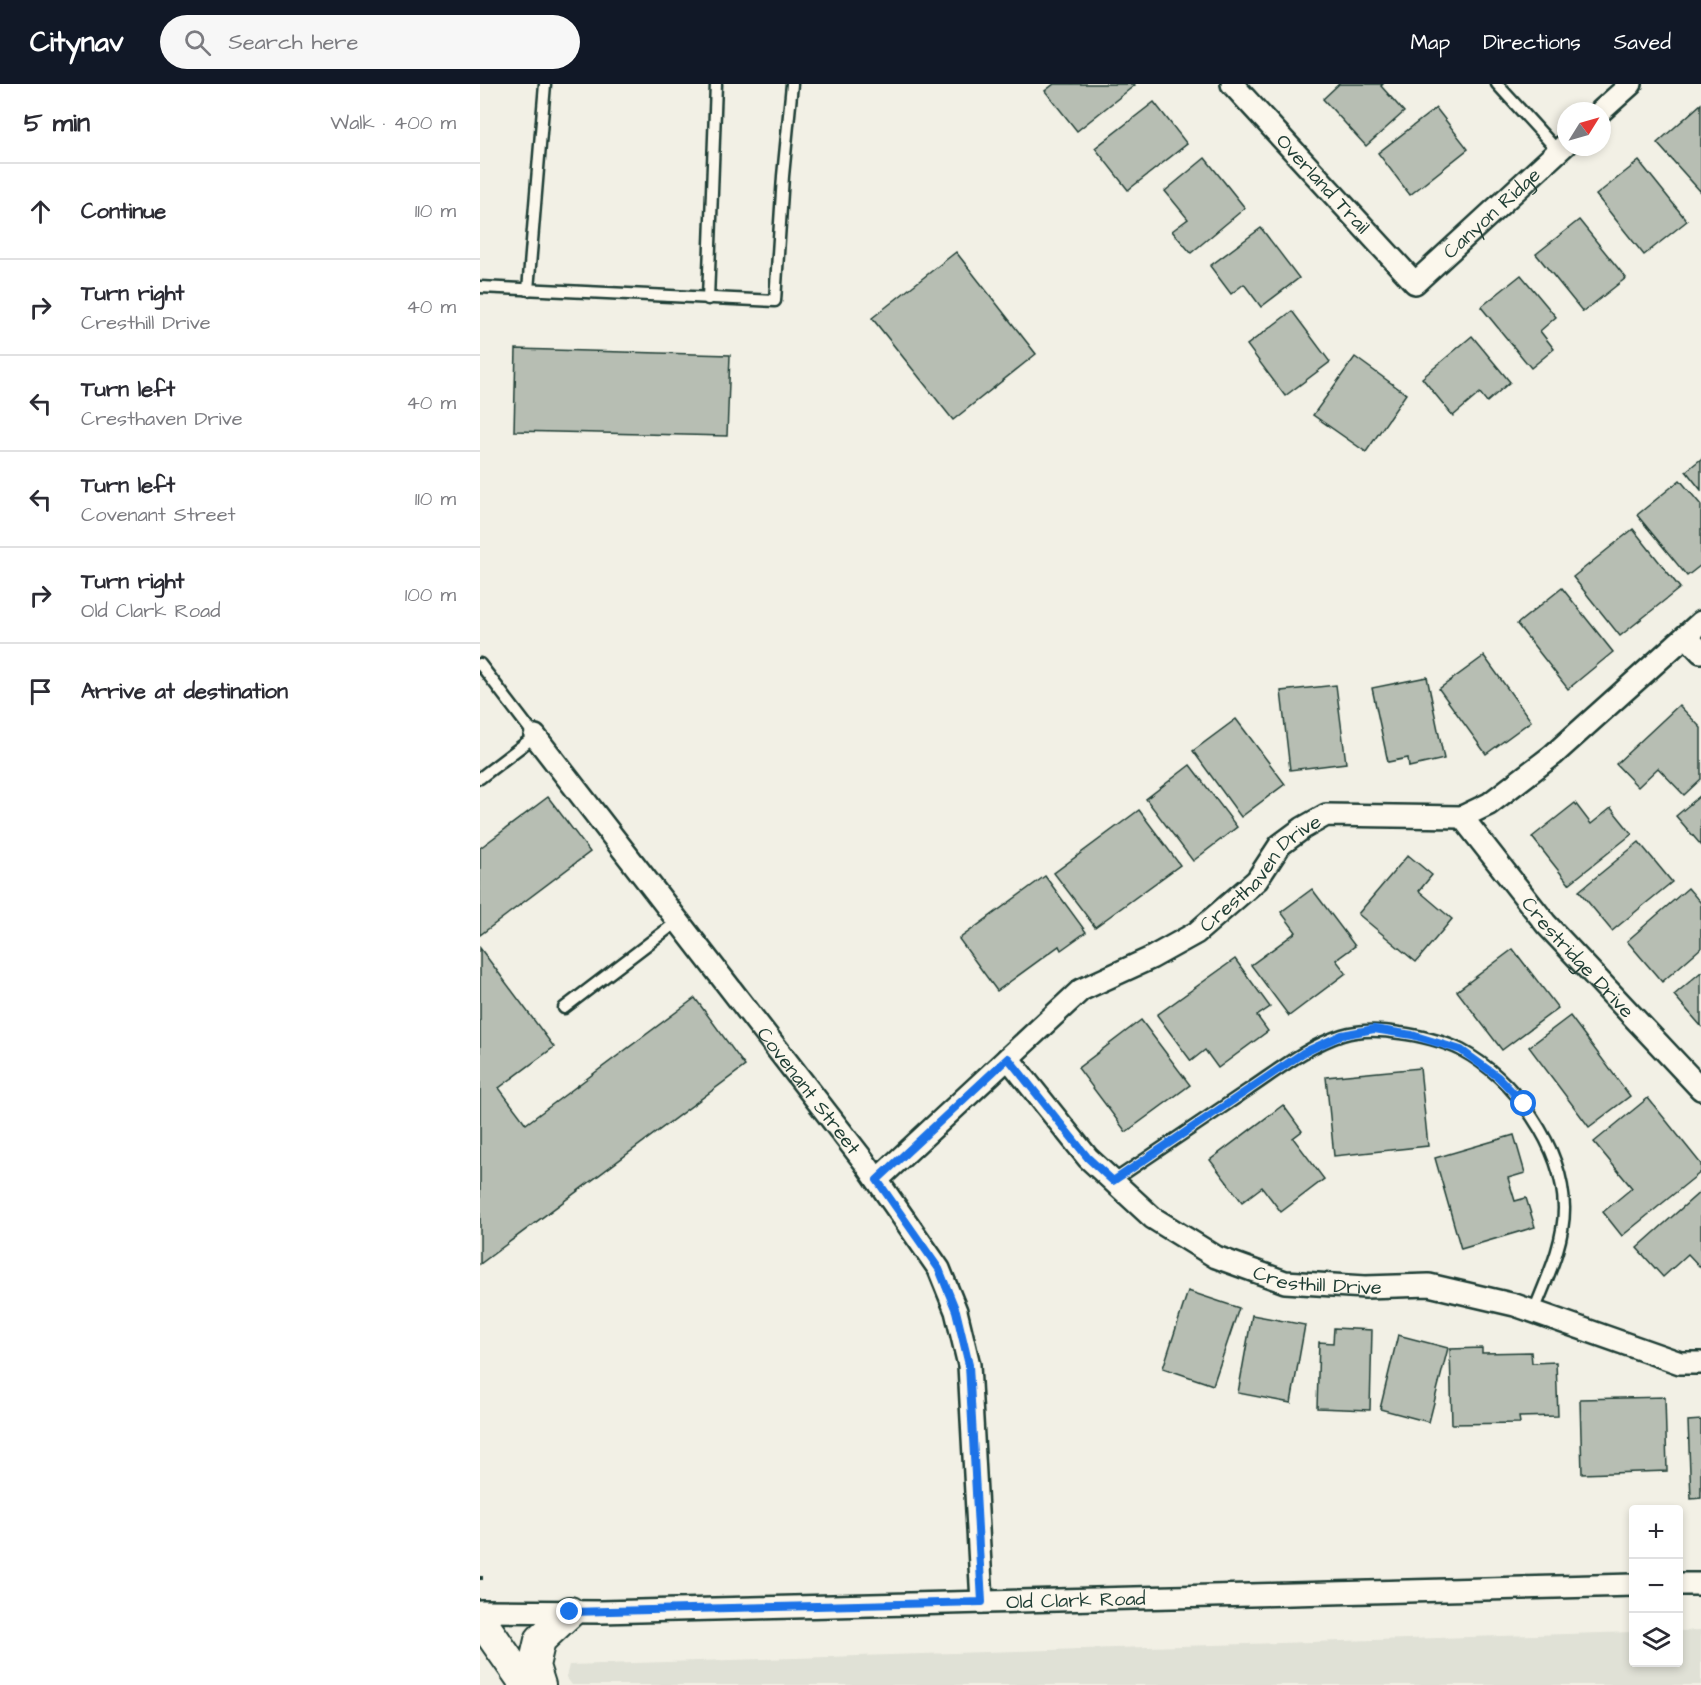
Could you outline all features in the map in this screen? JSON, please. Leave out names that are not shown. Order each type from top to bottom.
[{"type":"main road","points":[[540,1685],[534,1666],[540,1640],[570,1612]]},
{"type":"main road","points":[[480,1619],[526,1685]]},
{"type":"street","name":"Overland Trail","points":[[1232,84],[1415,283]]},
{"type":"street","points":[[1611,102],[1631,84]]},
{"type":"street","name":"Canyon Ridge","points":[[1415,283],[1557,152]]},
{"type":"street","points":[[1694,629],[1701,652]]},
{"type":"street","name":"Cresthaven Drive","points":[[877,1180],[1081,990],[1151,958],[1196,933],[1257,880],[1280,845],[1303,828],[1326,815],[1462,817],[1489,804],[1553,755],[1694,629]]},
{"type":"street","name":"Covenant Street","points":[[535,736],[877,1180],[939,1269],[956,1311],[969,1365],[982,1602]]},
{"type":"street","name":"Crestridge Drive","points":[[1462,817],[1546,924],[1701,1089]]},
{"type":"street","name":"Cresthill Drive","points":[[1008,1058],[1088,1158],[1153,1218],[1216,1257],[1285,1282],[1365,1287],[1429,1285],[1515,1305],[1680,1363],[1701,1363]]},
{"type":"street","points":[[1683,1584],[1701,1584]]},
{"type":"street","name":"Old Clark Road","points":[[480,1611],[570,1612],[1629,1585]]},
{"type":"lane","points":[[528,290],[545,84]]},
{"type":"lane","points":[[708,299],[716,84]]},
{"type":"lane","points":[[480,287],[775,301],[792,84]]},
{"type":"lane","points":[[1497,84],[1557,142]]},
{"type":"lane","points":[[480,664],[535,736],[480,778]]},
{"type":"lane","points":[[564,1008],[678,921]]},
{"type":"lane","points":[[1113,1181],[1303,1053],[1342,1035],[1374,1029],[1412,1035],[1432,1041],[1461,1050],[1498,1077],[1524,1104],[1540,1131],[1557,1168],[1564,1208],[1558,1251],[1534,1311]]},
{"type":"shaded area","points":[[1701,1630],[1701,1685],[572,1685],[566,1677],[569,1665],[1629,1632],[1629,1667],[1683,1667],[1683,1631]]},
{"type":"building","points":[[1054,84],[1135,85],[1077,131],[1045,91]]},
{"type":"building","points":[[1339,84],[1383,84],[1381,86],[1404,112],[1366,146],[1323,99]]},
{"type":"building","points":[[1154,102],[1187,144],[1128,190],[1095,148]]},
{"type":"building","points":[[1701,104],[1701,192],[1657,143]]},
{"type":"building","points":[[1436,108],[1468,149],[1410,195],[1378,153]]},
{"type":"building","points":[[1205,158],[1245,208],[1191,253],[1172,231],[1188,219],[1165,191]]},
{"type":"building","points":[[1639,161],[1687,221],[1644,255],[1596,195]]},
{"type":"building","points":[[1579,220],[1626,278],[1583,312],[1536,254]]},
{"type":"building","points":[[1261,228],[1299,278],[1261,307],[1244,284],[1231,294],[1210,266]]},
{"type":"building","points":[[956,252],[1036,354],[953,420],[872,318]]},
{"type":"building","points":[[1521,275],[1556,317],[1540,331],[1554,349],[1531,368],[1481,307]]},
{"type":"building","points":[[1292,311],[1330,362],[1285,396],[1247,345]]},
{"type":"building","points":[[1472,336],[1510,382],[1487,402],[1480,393],[1453,416],[1422,378]]},
{"type":"building","points":[[516,349],[730,355],[727,436],[514,431]]},
{"type":"building","points":[[1355,357],[1406,394],[1366,452],[1313,415]]},
{"type":"building","points":[[1701,459],[1701,490],[1686,471]]},
{"type":"building","points":[[1680,480],[1701,505],[1701,565],[1687,576],[1637,515]]},
{"type":"building","points":[[1633,529],[1680,588],[1620,636],[1573,577]]},
{"type":"building","points":[[1562,588],[1613,652],[1568,689],[1517,624]]},
{"type":"building","points":[[1484,656],[1531,721],[1486,754],[1439,689]]},
{"type":"building","points":[[1427,677],[1444,759],[1409,767],[1408,758],[1388,762],[1372,688]]},
{"type":"building","points":[[1336,685],[1346,763],[1290,770],[1281,691]]},
{"type":"building","points":[[1679,705],[1701,728],[1701,779],[1684,795],[1658,768],[1638,787],[1616,764]]},
{"type":"building","points":[[1236,719],[1285,784],[1241,817],[1193,751]]},
{"type":"building","points":[[1190,765],[1237,827],[1193,861],[1146,799]]},
{"type":"building","points":[[1701,795],[1701,845],[1676,816]]},
{"type":"building","points":[[548,797],[590,852],[480,935],[480,848]]},
{"type":"building","points":[[1575,803],[1591,824],[1611,808],[1632,834],[1569,884],[1532,837]]},
{"type":"building","points":[[1139,810],[1180,865],[1095,927],[1054,873]]},
{"type":"building","points":[[1639,842],[1672,882],[1612,931],[1579,891]]},
{"type":"building","points":[[1408,855],[1432,875],[1419,891],[1452,919],[1416,962],[1358,914]]},
{"type":"building","points":[[1045,876],[1086,932],[1061,950],[1059,946],[997,991],[959,939]]},
{"type":"building","points":[[1688,888],[1701,903],[1701,948],[1662,982],[1627,941]]},
{"type":"building","points":[[1312,889],[1355,946],[1336,960],[1346,973],[1289,1016],[1251,965],[1296,932],[1281,912]]},
{"type":"building","points":[[480,948],[554,1047],[499,1088],[526,1124],[695,998],[745,1066],[480,1264]]},
{"type":"building","points":[[1513,949],[1558,1008],[1502,1050],[1457,991]]},
{"type":"building","points":[[1235,959],[1270,1007],[1257,1016],[1268,1031],[1218,1068],[1205,1050],[1191,1061],[1157,1015]]},
{"type":"building","points":[[1701,972],[1701,1026],[1674,995]]},
{"type":"building","points":[[1570,1016],[1630,1096],[1589,1127],[1529,1047]]},
{"type":"building","points":[[1141,1020],[1190,1085],[1126,1132],[1078,1068]]},
{"type":"building","points":[[1420,1068],[1428,1146],[1334,1156],[1326,1077]]},
{"type":"building","points":[[1648,1098],[1701,1164],[1701,1172],[1622,1236],[1603,1212],[1632,1188],[1594,1142]]},
{"type":"building","points":[[1283,1105],[1302,1131],[1293,1138],[1324,1179],[1281,1212],[1262,1187],[1242,1202],[1210,1160]]},
{"type":"building","points":[[1514,1135],[1525,1173],[1508,1178],[1515,1201],[1526,1198],[1535,1227],[1461,1249],[1435,1158]]},
{"type":"building","points":[[1701,1191],[1701,1268],[1688,1254],[1663,1277],[1637,1248]]},
{"type":"building","points":[[1188,1291],[1239,1308],[1213,1385],[1163,1368]]},
{"type":"building","points":[[1252,1315],[1305,1325],[1291,1403],[1238,1393]]},
{"type":"building","points":[[1334,1328],[1372,1330],[1370,1410],[1317,1408],[1319,1342],[1333,1343]]},
{"type":"building","points":[[1398,1335],[1448,1348],[1429,1422],[1380,1409]]},
{"type":"building","points":[[1482,1348],[1482,1353],[1531,1352],[1532,1363],[1556,1362],[1558,1416],[1519,1417],[1520,1423],[1452,1424],[1450,1349]]},
{"type":"building","points":[[1665,1397],[1667,1471],[1582,1474],[1580,1399]]},
{"type":"building","points":[[1701,1420],[1701,1498],[1691,1499],[1688,1421]]},
{"type":"route","points":[[570,1612],[982,1602],[969,1365],[956,1311],[939,1269],[877,1180],[1008,1058],[1088,1158],[1113,1181],[1303,1053],[1342,1035],[1374,1029],[1412,1035],[1461,1050],[1498,1077],[1524,1104]]}]
